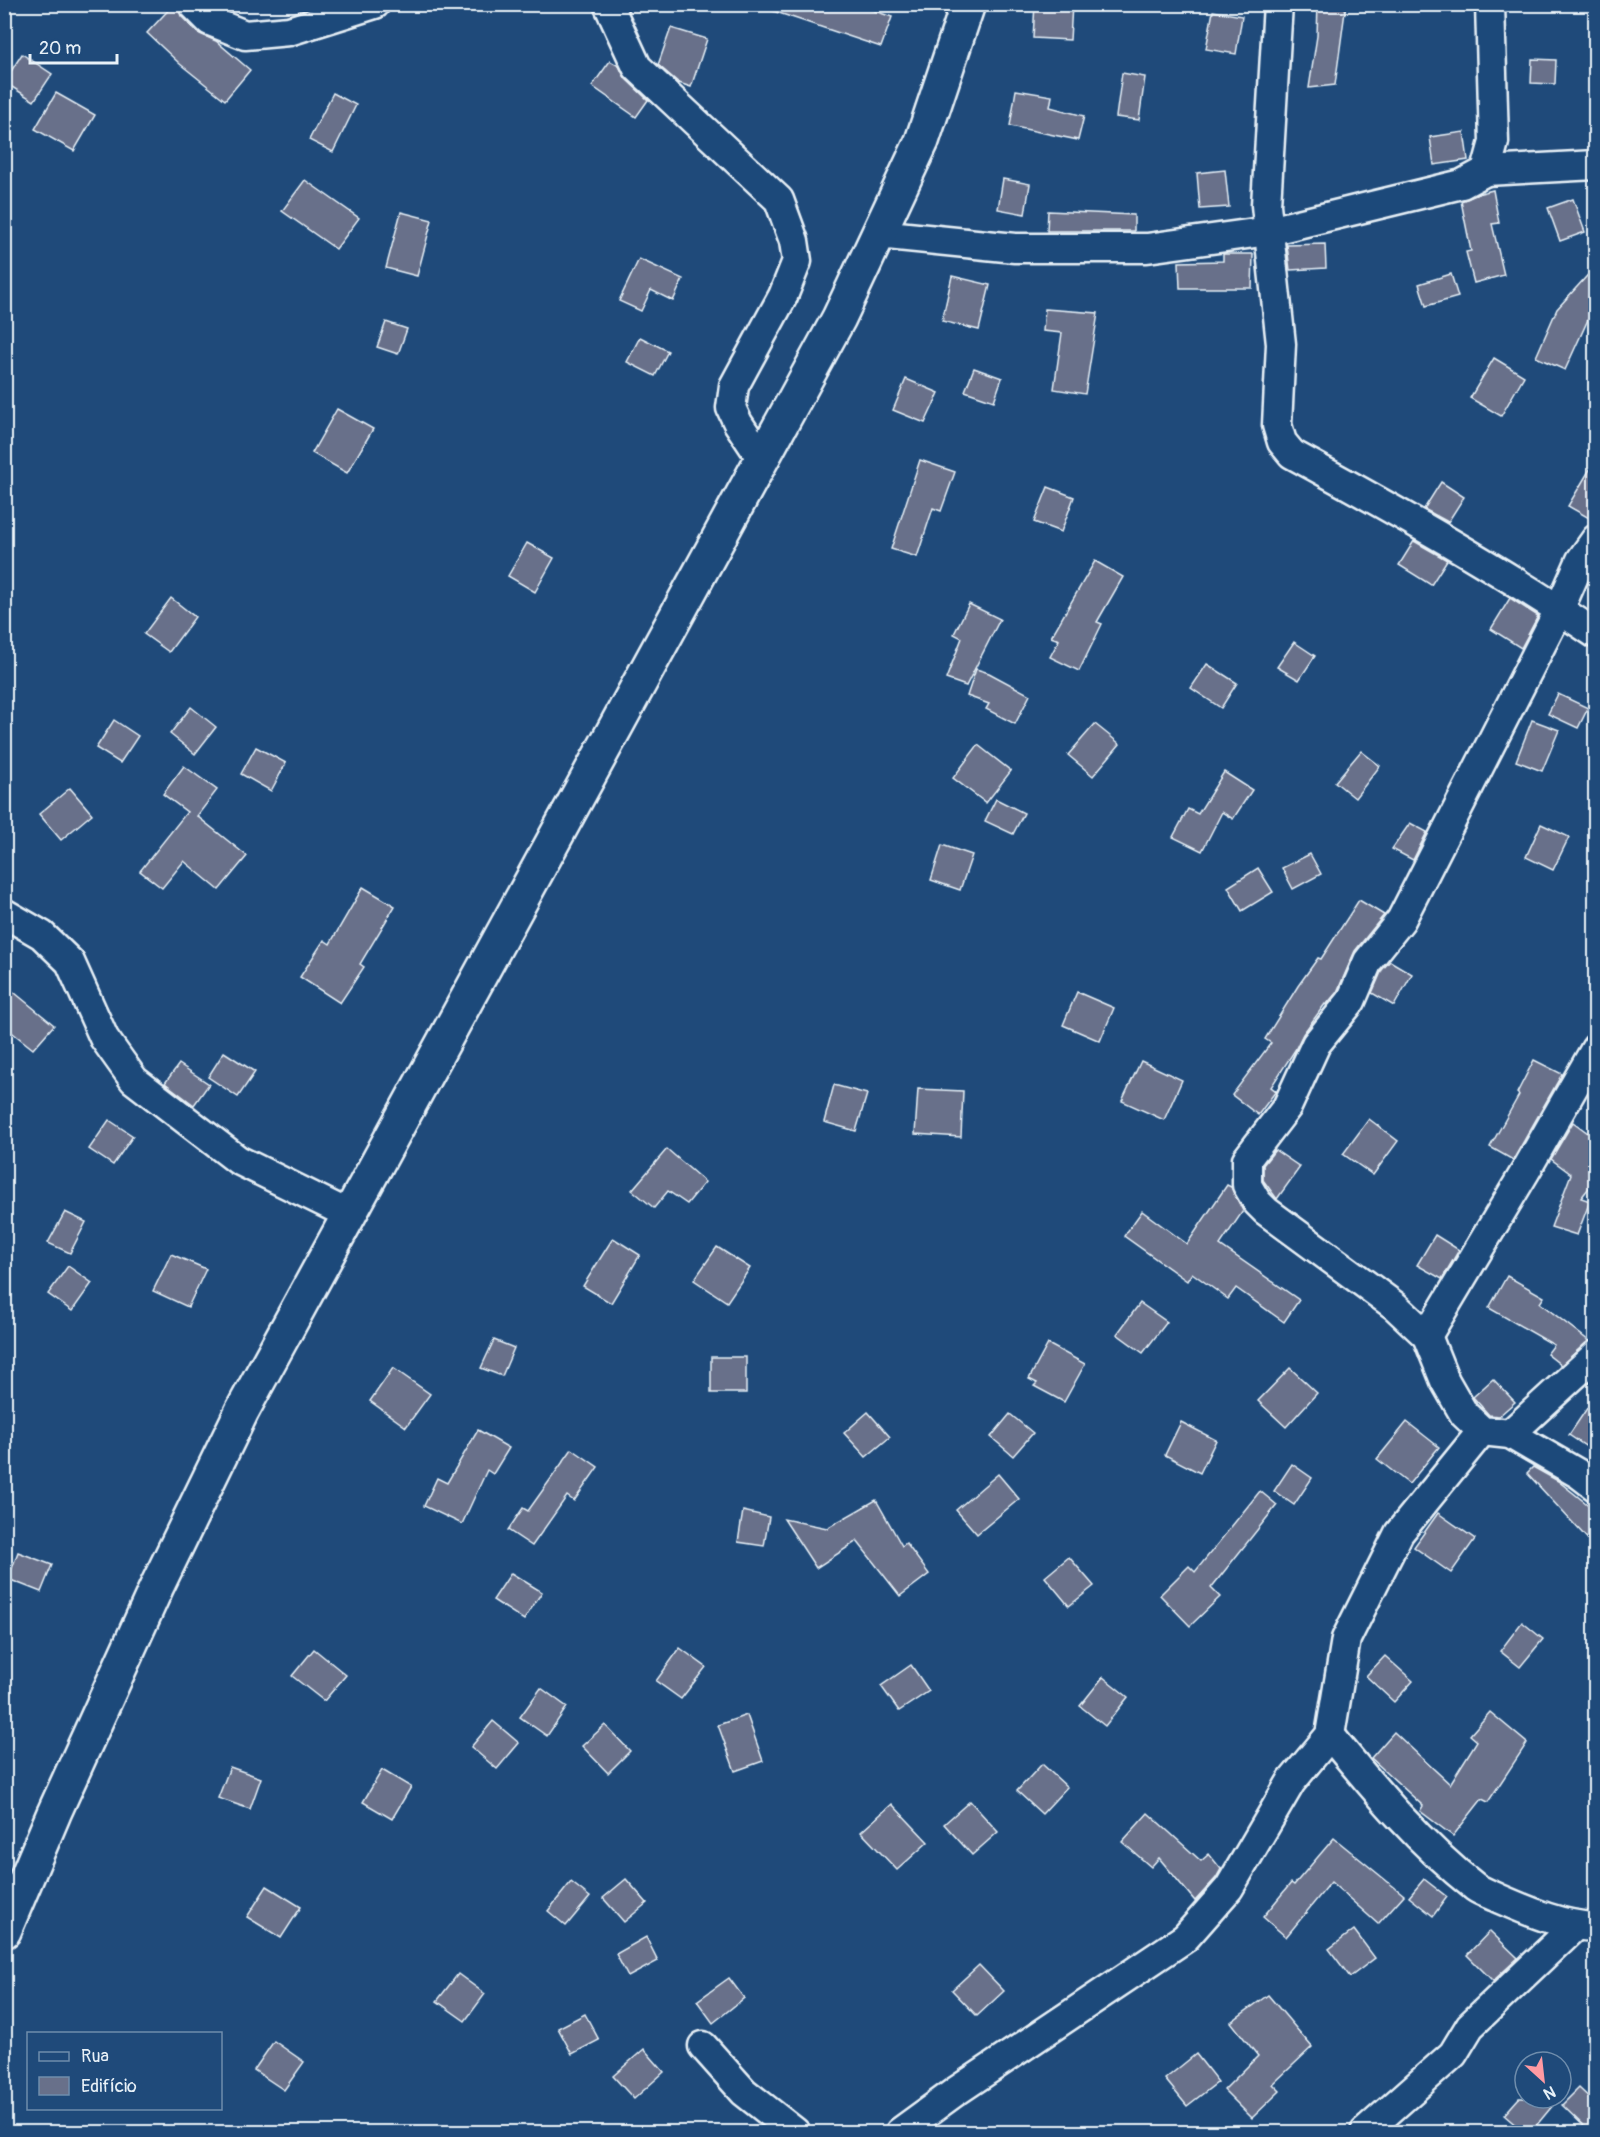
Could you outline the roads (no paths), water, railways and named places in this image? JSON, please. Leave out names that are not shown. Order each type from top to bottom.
[{"type":"main road","points":[[4,1931],[54,1813],[156,1586],[242,1411],[839,318],[922,141],[968,4]]},
{"type":"street","points":[[193,4],[210,21],[245,35],[289,31],[375,4]]},
{"type":"street","points":[[608,4],[637,67],[779,200],[794,241],[797,261],[783,296],[734,386],[731,408],[738,423],[762,459]]},
{"type":"street","points":[[1278,4],[1266,205],[1281,344],[1277,425],[1282,442],[1292,454],[1392,508],[1596,634]]},
{"type":"street","points":[[1486,171],[1494,142],[1491,4]]},
{"type":"street","points":[[878,234],[1015,248],[1136,248],[1269,231],[1462,184],[1486,171],[1596,165]]},
{"type":"street","points":[[1596,539],[1581,560],[1559,610],[1401,920],[1368,961],[1352,1001],[1316,1044],[1287,1107],[1247,1159],[1247,1185],[1257,1202],[1395,1306],[1427,1336],[1445,1380],[1464,1414],[1482,1431],[1510,1434],[1579,1474],[1596,1487]]},
{"type":"street","points":[[4,913],[42,935],[70,962],[104,1038],[134,1080],[238,1160],[350,1215]]},
{"type":"street","points":[[1427,1336],[1596,1048]]},
{"type":"street","points":[[1510,1434],[1596,1355]]},
{"type":"street","points":[[900,2133],[955,2092],[1185,1938],[1229,1888],[1291,1782],[1330,1735],[1346,1639],[1400,1533],[1482,1431]]},
{"type":"street","points":[[1330,1735],[1362,1775],[1416,1833],[1477,1888],[1526,1910],[1585,1926]]},
{"type":"street","points":[[1365,2133],[1453,2054],[1470,2026],[1585,1926]]},
{"type":"street","points":[[702,2046],[744,2092],[795,2133]]}]
